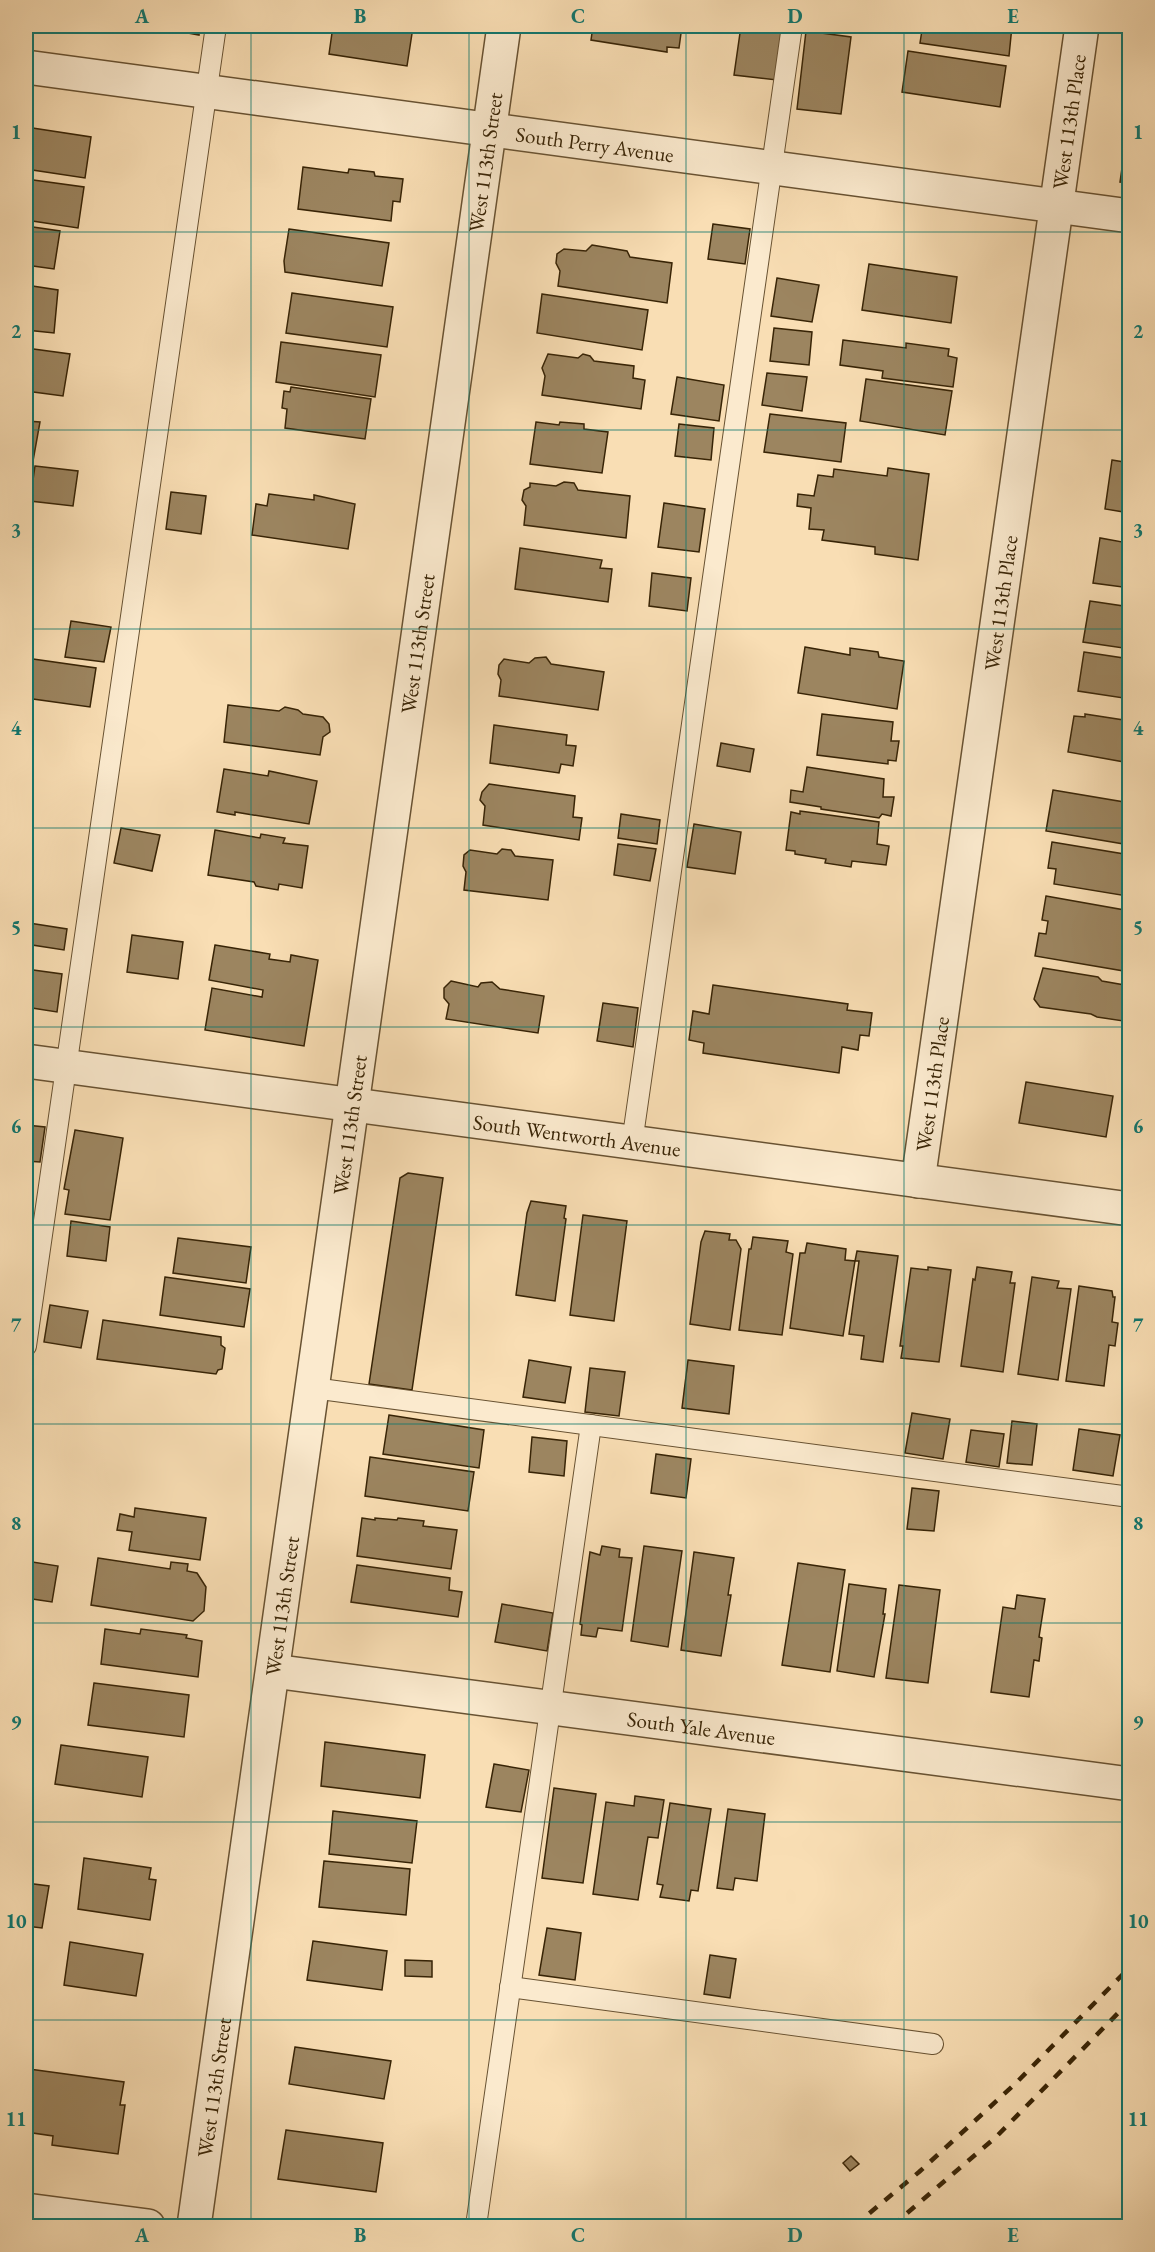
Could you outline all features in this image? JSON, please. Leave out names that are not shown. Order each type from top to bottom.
[{"type":"street","name":"West 113th Street","points":[[194,2226],[504,26]]},
{"type":"street","name":"West 113th Place","points":[[918,1181],[1082,26]]},
{"type":"street","name":"South Perry Avenue","points":[[26,67],[1130,216]]},
{"type":"street","name":"South Wentworth Avenue","points":[[26,1061],[1130,1209]]},
{"type":"street","name":"South Yale Avenue","points":[[273,1671],[1130,1784]]},
{"type":"street","points":[[26,2210],[148,2226]]},
{"type":"lane","points":[[26,1346],[216,26]]},
{"type":"lane","points":[[632,1143],[792,26]]},
{"type":"lane","points":[[313,1388],[1130,1497]]},
{"type":"lane","points":[[476,2226],[591,1425]]},
{"type":"lane","points":[[510,1987],[933,2044]]},
{"type":"building","points":[[162,26],[200,26],[199,35],[161,28]]},
{"type":"building","points":[[333,26],[413,27],[407,66],[329,54]]},
{"type":"building","points":[[593,26],[682,26],[679,48],[667,47],[667,52],[591,40]]},
{"type":"building","points":[[741,26],[784,26],[777,80],[734,75]]},
{"type":"building","points":[[909,26],[1012,26],[1009,56],[920,43],[922,30],[908,29]]},
{"type":"building","points":[[806,31],[851,37],[841,114],[797,109]]},
{"type":"building","points":[[908,51],[1006,66],[1000,107],[902,92]]},
{"type":"building","points":[[1130,112],[1130,183],[1120,182]]},
{"type":"building","points":[[26,127],[91,137],[85,178],[26,169]]},
{"type":"building","points":[[303,167],[348,173],[349,169],[374,172],[375,176],[403,179],[400,202],[393,201],[391,221],[298,209]]},
{"type":"building","points":[[26,179],[84,187],[78,228],[26,220]]},
{"type":"building","points":[[713,224],[750,229],[745,264],[708,259]]},
{"type":"building","points":[[26,226],[60,231],[54,269],[26,265]]},
{"type":"building","points":[[289,229],[389,243],[382,286],[285,272],[284,261]]},
{"type":"building","points":[[592,245],[627,251],[630,257],[672,263],[667,303],[558,286],[560,271],[556,263],[557,254],[564,249],[586,251]]},
{"type":"building","points":[[869,264],[957,277],[951,323],[862,310]]},
{"type":"building","points":[[777,278],[819,285],[812,322],[771,316]]},
{"type":"building","points":[[26,285],[58,290],[54,333],[26,330]]},
{"type":"building","points":[[292,293],[393,307],[387,347],[286,333]]},
{"type":"building","points":[[542,294],[648,310],[642,350],[537,333]]},
{"type":"building","points":[[774,328],[812,332],[809,365],[770,361]]},
{"type":"building","points":[[1130,337],[1130,387],[1123,386]]},
{"type":"building","points":[[843,340],[906,348],[906,343],[949,349],[948,356],[957,358],[953,387],[882,378],[883,371],[840,365]]},
{"type":"building","points":[[281,342],[381,355],[375,397],[276,382]]},
{"type":"building","points":[[26,348],[70,354],[63,396],[26,391]]},
{"type":"building","points":[[548,354],[578,358],[583,354],[590,356],[594,361],[634,366],[633,378],[645,380],[641,409],[542,395],[545,376],[542,368]]},
{"type":"building","points":[[767,373],[807,377],[802,411],[762,405]]},
{"type":"building","points":[[677,377],[724,385],[719,421],[671,414]]},
{"type":"building","points":[[866,379],[952,391],[945,435],[860,421]]},
{"type":"building","points":[[291,387],[371,399],[365,439],[285,428],[287,409],[282,408],[284,391],[290,392]]},
{"type":"building","points":[[770,414],[846,423],[841,462],[764,452]]},
{"type":"building","points":[[26,421],[40,422],[31,472],[26,471]]},
{"type":"building","points":[[536,422],[559,425],[560,422],[584,424],[584,429],[608,432],[602,473],[530,464]]},
{"type":"building","points":[[679,424],[714,428],[711,460],[675,456]]},
{"type":"building","points":[[1112,460],[1130,463],[1130,513],[1105,509]]},
{"type":"building","points":[[35,466],[78,471],[73,506],[30,501]]},
{"type":"building","points":[[888,468],[929,474],[918,560],[875,554],[875,547],[822,540],[824,530],[809,529],[811,508],[797,506],[798,494],[814,496],[818,475],[833,477],[834,469],[887,476]]},
{"type":"building","points":[[564,482],[574,483],[578,490],[630,496],[626,538],[524,525],[526,506],[522,500],[524,490],[530,487],[530,483],[556,486]]},
{"type":"building","points":[[171,492],[206,496],[201,534],[166,529]]},
{"type":"building","points":[[269,494],[314,500],[314,495],[355,504],[348,549],[252,535],[256,504],[267,506]]},
{"type":"building","points":[[664,503],[705,509],[699,552],[658,547]]},
{"type":"building","points":[[1123,537],[1130,538],[1130,588],[1093,583],[1100,538],[1122,542]]},
{"type":"building","points":[[520,548],[602,560],[600,568],[612,569],[608,602],[515,589]]},
{"type":"building","points":[[652,573],[691,578],[687,611],[649,606]]},
{"type":"building","points":[[1090,601],[1130,607],[1130,649],[1083,642]]},
{"type":"building","points":[[71,621],[111,627],[104,662],[65,657]]},
{"type":"building","points":[[805,647],[850,655],[850,648],[878,652],[879,657],[904,661],[897,709],[798,693]]},
{"type":"building","points":[[1084,652],[1130,659],[1130,699],[1078,691]]},
{"type":"building","points":[[546,657],[551,664],[604,672],[598,710],[499,696],[501,680],[498,674],[499,665],[504,659],[529,663],[535,658]]},
{"type":"building","points":[[26,658],[96,668],[90,707],[26,698]]},
{"type":"building","points":[[228,705],[279,711],[285,707],[298,710],[303,714],[323,717],[329,724],[330,732],[323,737],[320,755],[224,742]]},
{"type":"building","points":[[822,714],[893,722],[891,741],[899,741],[896,761],[888,760],[888,764],[817,755]]},
{"type":"building","points":[[1085,714],[1130,721],[1130,763],[1068,752],[1074,716],[1085,717]]},
{"type":"building","points":[[494,725],[567,735],[566,745],[576,746],[573,766],[561,764],[559,773],[490,763]]},
{"type":"building","points":[[721,743],[754,749],[750,772],[717,766]]},
{"type":"building","points":[[807,767],[884,779],[883,797],[894,797],[891,816],[882,814],[879,818],[790,802],[791,790],[803,792]]},
{"type":"building","points":[[224,769],[268,776],[269,771],[317,781],[309,824],[235,812],[235,815],[217,812]]},
{"type":"building","points":[[489,784],[575,796],[573,817],[582,818],[579,840],[483,825],[485,806],[480,800],[482,792]]},
{"type":"building","points":[[1053,790],[1130,803],[1130,845],[1046,831]]},
{"type":"building","points":[[800,811],[879,822],[877,844],[889,846],[886,865],[852,861],[851,867],[825,863],[826,859],[795,854],[795,851],[786,850],[791,812],[800,814]]},
{"type":"building","points":[[621,814],[660,820],[657,844],[618,838]]},
{"type":"building","points":[[694,824],[741,832],[735,874],[687,867]]},
{"type":"building","points":[[121,828],[160,835],[152,871],[114,863]]},
{"type":"building","points":[[215,830],[260,838],[261,834],[285,838],[283,843],[308,846],[302,888],[279,884],[278,890],[256,886],[254,882],[208,875]]},
{"type":"building","points":[[1052,842],[1130,855],[1130,884],[1127,896],[1054,884],[1056,869],[1048,868]]},
{"type":"building","points":[[618,844],[656,849],[650,881],[614,875]]},
{"type":"building","points":[[502,849],[511,850],[515,856],[553,860],[548,900],[464,890],[466,872],[463,866],[464,855],[470,850],[497,854]]},
{"type":"building","points":[[1046,896],[1130,911],[1130,972],[1035,956],[1039,933],[1046,934],[1048,921],[1042,920]]},
{"type":"building","points":[[29,923],[67,929],[64,950],[26,944]]},
{"type":"building","points":[[132,935],[183,942],[178,979],[127,972]]},
{"type":"building","points":[[215,945],[270,954],[269,959],[290,962],[291,955],[318,960],[304,1046],[205,1030],[212,988],[262,997],[263,990],[209,980]]},
{"type":"building","points":[[1043,968],[1098,977],[1102,981],[1130,986],[1130,1022],[1040,1007],[1034,999]]},
{"type":"building","points":[[26,969],[62,974],[57,1012],[26,1007]]},
{"type":"building","points":[[451,981],[478,987],[481,983],[492,982],[500,989],[544,996],[538,1033],[446,1019],[449,1004],[444,998],[444,988]]},
{"type":"building","points":[[713,985],[848,1004],[847,1010],[872,1013],[869,1036],[860,1035],[858,1050],[842,1047],[839,1073],[703,1053],[704,1043],[689,1040],[693,1011],[709,1014]]},
{"type":"building","points":[[603,1003],[638,1008],[633,1047],[597,1041]]},
{"type":"building","points":[[1026,1082],[1113,1096],[1106,1137],[1019,1123]]},
{"type":"building","points":[[26,1125],[45,1127],[40,1162],[26,1161]]},
{"type":"building","points":[[75,1130],[123,1138],[110,1220],[65,1214],[69,1190],[64,1189]]},
{"type":"building","points":[[408,1173],[443,1178],[412,1390],[369,1384],[400,1178]]},
{"type":"building","points":[[531,1201],[566,1206],[555,1301],[516,1295],[527,1213]]},
{"type":"building","points":[[583,1215],[627,1221],[614,1321],[570,1315]]},
{"type":"building","points":[[71,1221],[110,1227],[106,1261],[67,1256]]},
{"type":"building","points":[[705,1231],[730,1234],[729,1240],[736,1240],[741,1249],[730,1330],[690,1324],[701,1242]]},
{"type":"building","points":[[753,1237],[788,1241],[786,1252],[793,1254],[782,1335],[739,1330],[749,1249],[751,1249]]},
{"type":"building","points":[[178,1238],[251,1247],[246,1283],[173,1273]]},
{"type":"building","points":[[807,1243],[846,1249],[845,1260],[855,1261],[843,1336],[790,1328],[800,1253],[805,1253]]},
{"type":"building","points":[[857,1251],[898,1256],[883,1362],[861,1359],[864,1336],[849,1334],[859,1261],[855,1261]]},
{"type":"building","points":[[928,1267],[951,1270],[939,1362],[901,1358],[903,1346],[900,1346],[911,1268],[928,1270]]},
{"type":"building","points":[[977,1267],[1012,1272],[1010,1283],[1015,1283],[1003,1372],[961,1366],[973,1279],[975,1280]]},
{"type":"building","points":[[165,1277],[250,1289],[244,1327],[160,1315]]},
{"type":"building","points":[[1032,1277],[1059,1281],[1057,1288],[1071,1289],[1058,1380],[1018,1374]]},
{"type":"building","points":[[1079,1286],[1112,1291],[1115,1297],[1112,1322],[1118,1323],[1115,1346],[1109,1345],[1104,1386],[1066,1381]]},
{"type":"building","points":[[50,1305],[88,1311],[81,1348],[44,1342]]},
{"type":"building","points":[[103,1320],[221,1337],[221,1345],[225,1348],[222,1369],[216,1374],[97,1359]]},
{"type":"building","points":[[529,1360],[571,1367],[565,1403],[523,1397]]},
{"type":"building","points":[[688,1360],[734,1366],[729,1414],[682,1408]]},
{"type":"building","points":[[590,1368],[625,1372],[619,1416],[585,1412]]},
{"type":"building","points":[[912,1413],[950,1419],[943,1459],[905,1453]]},
{"type":"building","points":[[389,1415],[484,1430],[479,1468],[383,1454]]},
{"type":"building","points":[[1012,1421],[1037,1424],[1032,1465],[1007,1463]]},
{"type":"building","points":[[1079,1429],[1120,1435],[1113,1476],[1073,1470]]},
{"type":"building","points":[[971,1430],[1004,1434],[999,1467],[966,1462]]},
{"type":"building","points":[[532,1437],[567,1441],[564,1476],[529,1472]]},
{"type":"building","points":[[656,1454],[691,1459],[686,1498],[651,1493]]},
{"type":"building","points":[[370,1457],[474,1472],[468,1511],[365,1496]]},
{"type":"building","points":[[912,1488],[939,1491],[934,1531],[907,1529]]},
{"type":"building","points":[[135,1508],[206,1518],[200,1560],[129,1550],[132,1532],[117,1530],[120,1514],[134,1517]]},
{"type":"building","points":[[362,1518],[424,1521],[423,1526],[457,1530],[451,1569],[357,1556]]},
{"type":"building","points":[[602,1546],[620,1549],[619,1557],[632,1558],[622,1631],[598,1628],[596,1637],[581,1635],[582,1625],[580,1624],[590,1552],[600,1555]]},
{"type":"building","points":[[644,1546],[682,1551],[668,1647],[631,1641]]},
{"type":"building","points":[[694,1552],[734,1558],[728,1595],[731,1595],[721,1656],[681,1650]]},
{"type":"building","points":[[98,1558],[170,1569],[171,1562],[188,1564],[187,1571],[197,1573],[206,1587],[204,1611],[193,1621],[91,1605]]},
{"type":"building","points":[[26,1561],[58,1566],[52,1602],[26,1598]]},
{"type":"building","points":[[798,1563],[845,1570],[830,1672],[782,1665]]},
{"type":"building","points":[[357,1565],[450,1578],[449,1590],[462,1592],[458,1617],[351,1602]]},
{"type":"building","points":[[849,1584],[886,1589],[883,1614],[885,1614],[874,1677],[837,1671]]},
{"type":"building","points":[[899,1585],[940,1590],[928,1683],[886,1678]]},
{"type":"building","points":[[1017,1595],[1045,1599],[1039,1637],[1042,1638],[1039,1661],[1034,1660],[1029,1697],[991,1692],[1003,1607],[1015,1609]]},
{"type":"building","points":[[502,1604],[553,1613],[547,1651],[495,1642]]},
{"type":"building","points":[[105,1629],[140,1634],[141,1629],[187,1635],[186,1638],[202,1641],[198,1677],[101,1664]]},
{"type":"building","points":[[94,1683],[189,1695],[184,1737],[88,1725]]},
{"type":"building","points":[[325,1742],[425,1755],[420,1798],[321,1786]]},
{"type":"building","points":[[61,1745],[148,1757],[142,1797],[55,1784]]},
{"type":"building","points":[[494,1764],[529,1770],[521,1812],[486,1807]]},
{"type":"building","points":[[554,1788],[596,1794],[583,1883],[542,1878]]},
{"type":"building","points":[[635,1796],[664,1800],[658,1838],[648,1837],[638,1900],[593,1894],[606,1802],[634,1806]]},
{"type":"building","points":[[670,1803],[711,1809],[698,1891],[691,1890],[689,1901],[660,1897],[663,1885],[657,1884]]},
{"type":"building","points":[[728,1809],[765,1814],[757,1881],[735,1878],[733,1890],[717,1888]]},
{"type":"building","points":[[333,1811],[417,1821],[412,1863],[329,1854]]},
{"type":"building","points":[[84,1858],[151,1868],[149,1879],[156,1880],[150,1920],[78,1909]]},
{"type":"building","points":[[324,1861],[410,1869],[406,1915],[319,1907]]},
{"type":"building","points":[[26,1883],[49,1886],[42,1928],[26,1926]]},
{"type":"building","points":[[547,1928],[581,1933],[575,1980],[539,1975]]},
{"type":"building","points":[[313,1941],[387,1951],[382,1990],[307,1980]]},
{"type":"building","points":[[70,1942],[143,1954],[136,1996],[64,1985]]},
{"type":"building","points":[[710,1955],[736,1959],[730,1998],[704,1994]]},
{"type":"building","points":[[405,1960],[432,1961],[432,1977],[405,1976]]},
{"type":"building","points":[[295,2047],[391,2061],[384,2099],[289,2084]]},
{"type":"building","points":[[29,2069],[124,2082],[120,2105],[125,2105],[118,2154],[52,2145],[53,2136],[26,2132]]},
{"type":"building","points":[[286,2130],[383,2143],[376,2192],[278,2179]]},
{"type":"building","points":[[851,2156],[859,2164],[850,2171],[843,2163]]},
{"type":"railway","points":[[854,2226],[919,2172],[1015,2084],[1130,1967]]},
{"type":"railway","points":[[892,2226],[996,2137],[1130,2001]]}]
